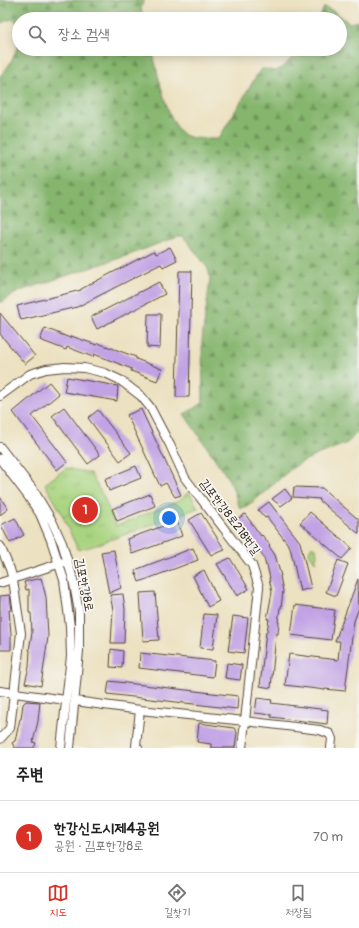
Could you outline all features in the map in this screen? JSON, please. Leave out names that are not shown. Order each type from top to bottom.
[{"type":"street","name":"김포한강8로218번길","points":[[0,396],[30,374],[46,369],[65,367],[84,368],[105,373],[120,380],[141,396],[150,406],[185,478],[252,565],[259,587],[242,748]]},
{"type":"street","name":"김포한강8로","points":[[0,447],[34,491],[52,521],[68,561],[73,579],[79,612],[79,651],[70,748]]},
{"type":"street","name":"김포한강8로","points":[[0,459],[40,514],[52,540],[64,580],[70,626],[71,656],[61,748]]},
{"type":"street","points":[[0,546],[13,580],[21,634],[10,728],[0,739]]},
{"type":"street","points":[[0,583],[68,561]]},
{"type":"street","points":[[0,691],[66,700]]},
{"type":"street","points":[[75,701],[140,710],[320,730],[330,734],[332,739],[331,748]]},
{"type":"street","points":[[138,748],[136,746],[140,710]]},
{"type":"green space","points":[[0,0],[144,0],[141,8],[142,12],[12,12],[12,20],[8,20],[0,24]]},
{"type":"green space","points":[[325,7],[335,12],[322,12]]},
{"type":"green space","points":[[347,21],[349,23],[359,21],[359,432],[355,434],[347,443],[300,463],[288,471],[259,497],[240,509],[232,486],[226,475],[184,414],[203,402],[202,340],[210,280],[207,267],[183,236],[178,236],[129,255],[23,290],[0,303],[0,76],[7,68],[14,56],[154,56],[168,108],[178,129],[184,135],[191,137],[218,139],[260,70],[264,69],[275,71],[285,65],[293,56],[347,56]]},
{"type":"green space","points":[[66,468],[90,473],[103,496],[116,526],[178,501],[189,492],[198,508],[78,550],[61,512],[45,484]]},
{"type":"green space","points":[[311,547],[316,548],[317,555],[315,562],[309,553]]},
{"type":"building","points":[[170,247],[177,260],[163,267],[161,264],[77,307],[21,320],[17,306],[81,290],[154,251],[156,254]]},
{"type":"building","points":[[179,271],[192,271],[189,397],[176,397]]},
{"type":"building","points":[[159,282],[165,294],[97,329],[91,317]]},
{"type":"building","points":[[0,313],[35,356],[25,364],[0,334]]},
{"type":"building","points":[[148,314],[161,314],[160,348],[147,347]]},
{"type":"building","points":[[45,328],[70,338],[71,336],[97,345],[98,343],[136,357],[136,359],[162,369],[157,381],[94,354],[93,357],[67,347],[66,350],[40,340]]},
{"type":"building","points":[[67,377],[118,386],[117,401],[64,392]]},
{"type":"building","points":[[49,382],[59,394],[32,416],[67,462],[57,470],[13,412]]},
{"type":"building","points":[[64,407],[100,455],[88,464],[52,416]]},
{"type":"building","points":[[141,409],[181,495],[175,497],[166,483],[160,486],[127,415]]},
{"type":"building","points":[[98,410],[131,453],[120,461],[88,418]]},
{"type":"building","points":[[136,466],[141,478],[109,491],[105,479]]},
{"type":"building","points":[[294,487],[322,488],[359,520],[359,534],[319,500],[320,499],[293,497]]},
{"type":"building","points":[[285,489],[292,498],[281,506],[272,499]]},
{"type":"building","points":[[150,494],[155,506],[117,521],[112,509]]},
{"type":"building","points":[[0,497],[8,509],[0,515]]},
{"type":"building","points":[[269,502],[300,542],[311,588],[300,591],[290,547],[267,517],[265,518],[258,510]]},
{"type":"building","points":[[310,512],[352,548],[342,559],[300,523]]},
{"type":"building","points":[[201,513],[225,550],[211,555],[189,520]]},
{"type":"building","points":[[245,514],[261,536],[262,535],[270,545],[269,546],[275,555],[281,576],[283,591],[278,622],[278,634],[276,634],[271,688],[260,686],[266,632],[269,619],[267,619],[272,592],[270,578],[267,565],[266,566],[261,552],[236,520]]},
{"type":"building","points":[[15,518],[24,535],[10,543],[1,525]]},
{"type":"building","points":[[177,521],[182,536],[132,554],[127,539]]},
{"type":"building","points":[[193,548],[198,560],[139,582],[135,570]]},
{"type":"building","points":[[114,550],[121,588],[109,593],[101,552]]},
{"type":"building","points":[[230,558],[249,589],[237,596],[217,564]]},
{"type":"building","points":[[338,560],[348,564],[336,596],[326,592]]},
{"type":"building","points":[[204,570],[219,601],[208,607],[193,576]]},
{"type":"building","points":[[41,578],[46,597],[48,637],[41,686],[25,683],[29,667],[29,650],[32,633],[31,613],[29,613],[29,589],[26,590],[24,582]]},
{"type":"building","points":[[358,579],[359,608],[354,621],[345,691],[285,685],[289,654],[338,660],[340,641],[335,641]]},
{"type":"building","points":[[155,592],[159,640],[143,641],[140,593]]},
{"type":"building","points":[[123,594],[125,609],[124,643],[111,643],[113,610],[110,595]]},
{"type":"building","points":[[10,595],[12,610],[9,610],[11,650],[0,650],[0,596]]},
{"type":"building","points":[[295,605],[335,610],[331,640],[291,635]]},
{"type":"building","points":[[204,614],[217,615],[213,649],[200,648]]},
{"type":"building","points":[[233,616],[248,618],[244,653],[228,651]]},
{"type":"building","points":[[111,649],[123,651],[122,668],[110,667]]},
{"type":"building","points":[[140,653],[215,661],[213,677],[139,668]]},
{"type":"building","points":[[227,663],[242,665],[240,680],[225,678]]},
{"type":"building","points":[[109,681],[238,696],[237,709],[107,694]]},
{"type":"building","points":[[257,698],[272,700],[271,703],[328,710],[327,724],[271,717],[272,715],[255,713]]},
{"type":"building","points":[[26,701],[40,702],[38,721],[33,742],[36,743],[34,748],[15,748],[12,743],[15,741],[21,719],[23,704]]},
{"type":"building","points":[[199,723],[234,728],[237,732],[235,748],[211,748],[211,744],[197,742]]},
{"type":"place","name":"한강신도시제4공원","points":[[85,510]]}]
